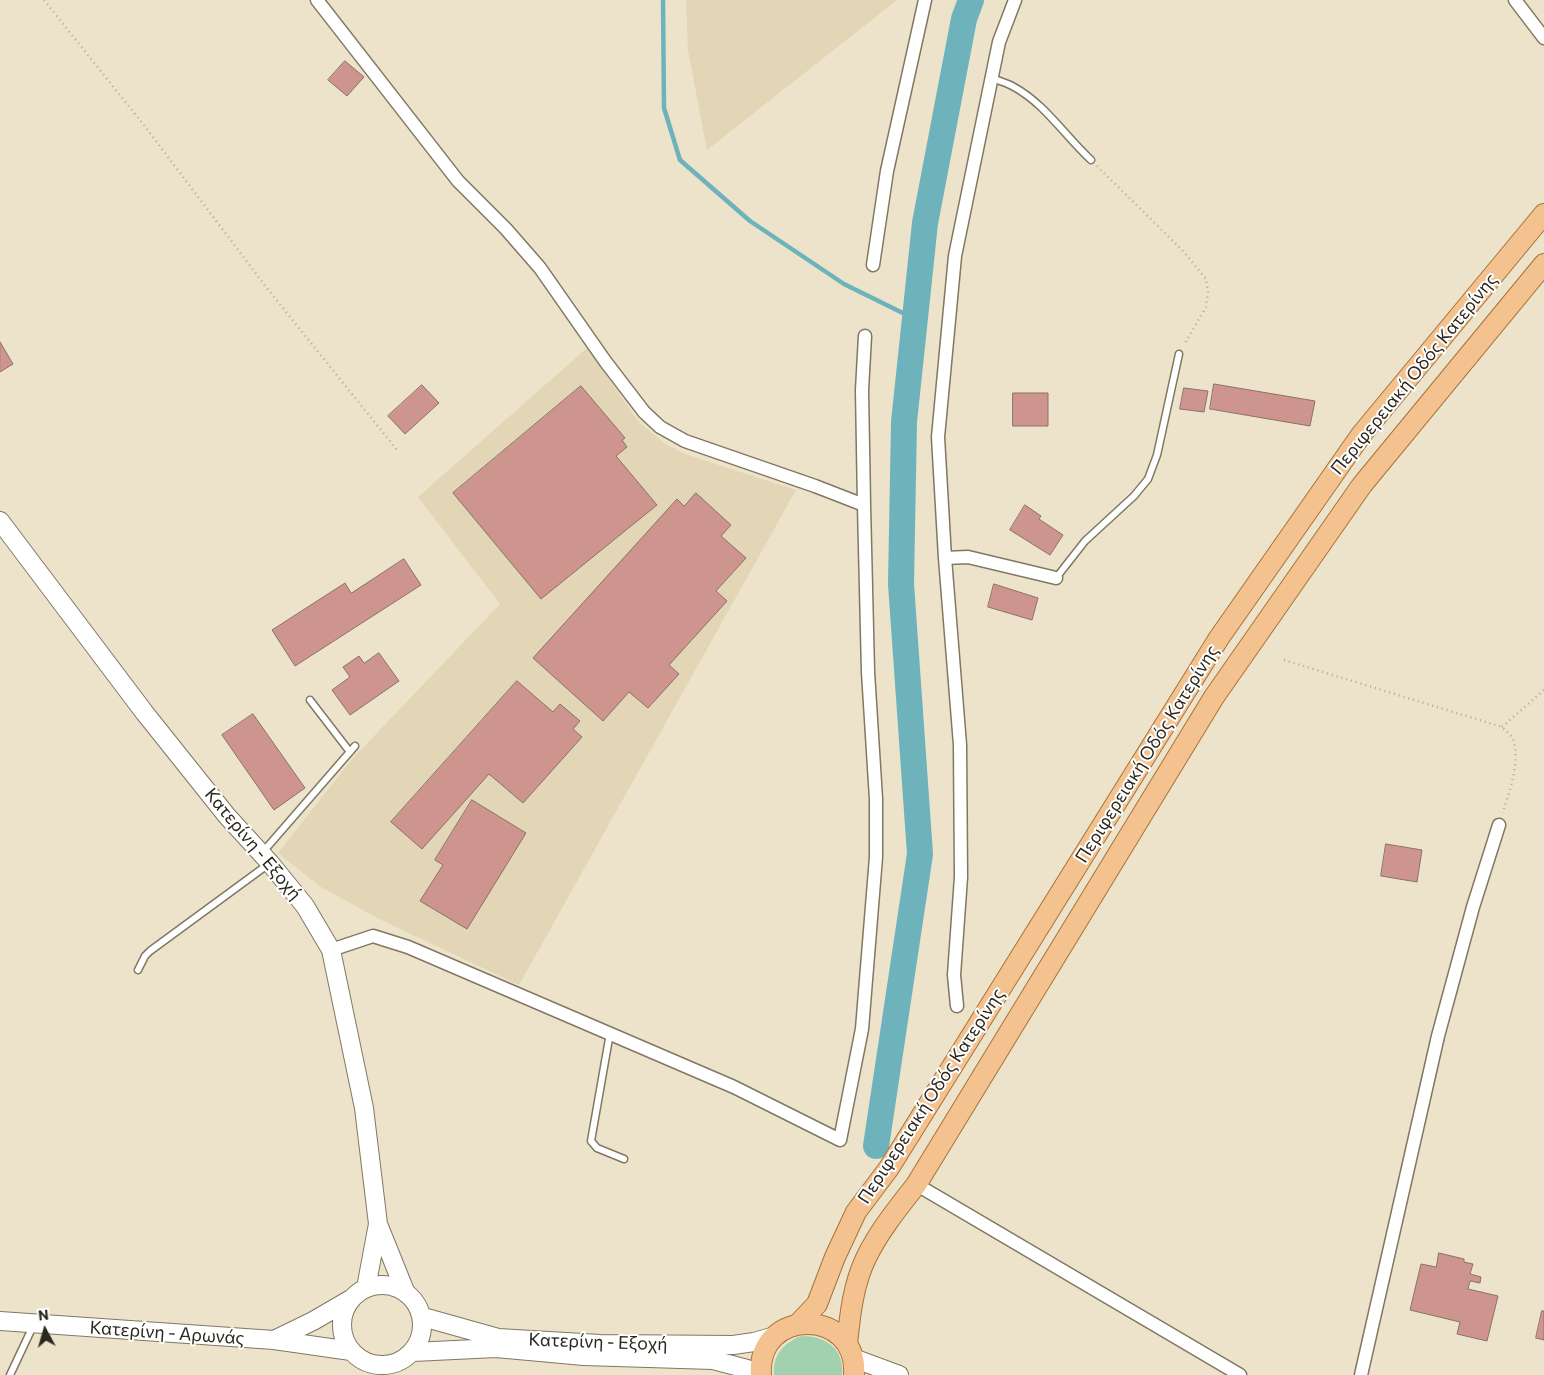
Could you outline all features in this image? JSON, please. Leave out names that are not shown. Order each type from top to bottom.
[{"type":"main road","name":"Περιφερειακή Οδός Κατερίνης","points":[[798,1324],[817,1304],[835,1257],[856,1212],[889,1168],[1219,638],[1361,435],[1544,214]]},
{"type":"main road","name":"Περιφερειακή Οδός Κατερίνης","points":[[851,1359],[850,1316],[865,1260],[876,1240],[916,1184],[1214,697],[1362,485],[1544,264]]},
{"type":"main road","name":"Κατερίνη - Εξοχή","points":[[0,521],[144,712],[227,816],[266,858],[305,906],[330,950],[364,1108],[378,1224],[405,1291],[417,1303],[423,1317],[498,1338],[600,1344],[733,1346],[775,1336]]},
{"type":"main road","name":"Κατερίνη - Εξοχή","points":[[366,1288],[378,1224]]},
{"type":"main road","points":[[274,1340],[313,1321],[374,1285],[389,1284],[405,1291]]},
{"type":"main road","points":[[351,1299],[344,1312],[342,1326],[344,1339],[352,1351]]},
{"type":"main road","points":[[413,1352],[420,1340],[423,1317]]},
{"type":"main road","name":"Κατερίνη - Αρωνάς","points":[[0,1321],[274,1340],[352,1351]]},
{"type":"main road","points":[[761,1375],[763,1356],[775,1336],[787,1328],[809,1323],[824,1326],[837,1333],[851,1359],[899,1375]]},
{"type":"main road","name":"Κατερίνη - Εξοχή","points":[[352,1351],[364,1361],[379,1365],[393,1364],[401,1361],[413,1352],[496,1348],[584,1356],[713,1360],[747,1369],[757,1375]]},
{"type":"street","points":[[317,0],[458,181],[506,229],[540,268],[605,362],[644,412],[660,426],[684,441],[864,505]]},
{"type":"street","points":[[874,265],[887,170],[925,0]]},
{"type":"street","points":[[957,1006],[954,975],[960,877],[960,746],[944,558],[938,438],[955,256],[999,42],[1015,0]]},
{"type":"street","points":[[1515,0],[1544,38]]},
{"type":"street","points":[[330,950],[372,936],[408,947],[734,1087],[840,1140],[862,1029],[876,858],[876,799],[868,672],[864,505],[862,390],[865,336]]},
{"type":"street","points":[[944,558],[968,557],[1056,578]]},
{"type":"street","points":[[1361,1375],[1438,1036],[1472,907],[1499,825]]},
{"type":"street","points":[[924,1189],[1240,1375]]},
{"type":"lane","points":[[992,78],[1012,86],[1026,95],[1046,112],[1090,160]]},
{"type":"lane","points":[[1056,578],[1085,541],[1134,496],[1148,478],[1157,455],[1179,354]]},
{"type":"lane","points":[[310,700],[350,752]]},
{"type":"lane","points":[[138,970],[145,956],[150,951],[266,858],[355,746]]},
{"type":"lane","points":[[610,1033],[591,1141],[597,1148],[624,1159]]},
{"type":"lane","points":[[10,1375],[35,1323]]},
{"type":"path","points":[[44,0],[142,124],[266,287],[397,450]]},
{"type":"path","points":[[1090,160],[1183,251],[1206,279],[1208,292],[1206,307],[1179,354]]},
{"type":"path","points":[[1284,660],[1502,727],[1512,737],[1515,751],[1515,766],[1499,825]]},
{"type":"path","points":[[1502,727],[1544,690]]},
{"type":"shaded area","points":[[686,0],[897,0],[707,150],[688,50]]},
{"type":"shaded area","points":[[587,348],[638,421],[665,444],[685,454],[796,490],[519,985],[379,919],[321,887],[278,853],[353,758],[500,604],[418,497]]},
{"type":"green space","points":[[801,1336],[818,1338],[832,1345],[840,1358],[842,1375],[774,1375],[775,1361],[780,1351],[789,1342]]},
{"type":"building","points":[[345,61],[364,77],[347,96],[328,80]]},
{"type":"building","points":[[0,342],[13,364],[0,372]]},
{"type":"building","points":[[1214,384],[1315,401],[1310,426],[1210,409]]},
{"type":"building","points":[[422,385],[439,403],[405,434],[388,416]]},
{"type":"building","points":[[581,386],[625,438],[622,440],[627,447],[616,456],[657,505],[541,599],[453,493]]},
{"type":"building","points":[[1184,388],[1208,391],[1204,412],[1180,409]]},
{"type":"building","points":[[1013,393],[1048,393],[1048,426],[1013,426]]},
{"type":"building","points":[[696,493],[731,525],[721,536],[746,558],[716,591],[727,601],[669,665],[679,674],[648,708],[629,692],[603,721],[533,658],[677,499],[684,506]]},
{"type":"building","points":[[1025,505],[1041,516],[1039,519],[1063,535],[1050,555],[1010,530]]},
{"type":"building","points":[[404,559],[421,585],[295,666],[272,630],[345,583],[351,593]]},
{"type":"building","points":[[994,584],[1038,598],[1032,620],[988,607]]},
{"type":"building","points":[[379,653],[399,681],[350,715],[332,690],[350,677],[343,667],[359,656],[364,663]]},
{"type":"building","points":[[517,681],[553,712],[560,704],[580,721],[573,729],[582,737],[523,803],[489,774],[422,849],[391,822]]},
{"type":"building","points":[[253,714],[305,788],[274,810],[222,735]]},
{"type":"building","points":[[472,800],[526,833],[467,929],[420,901],[443,865],[435,860]]},
{"type":"building","points":[[1386,844],[1422,850],[1417,882],[1381,876]]},
{"type":"building","points":[[1439,1253],[1464,1259],[1464,1262],[1473,1264],[1470,1274],[1481,1277],[1480,1283],[1470,1281],[1468,1289],[1498,1296],[1487,1341],[1457,1334],[1460,1322],[1410,1310],[1421,1264],[1436,1267]]},
{"type":"building","points":[[1542,1311],[1544,1311],[1544,1340],[1536,1338]]},
{"type":"waterway","points":[[663,0],[664,108],[680,160],[750,221],[844,284],[915,319]]},
{"type":"waterway","points":[[876,1146],[920,854],[901,584],[904,422],[925,223],[964,19],[971,0]]}]
